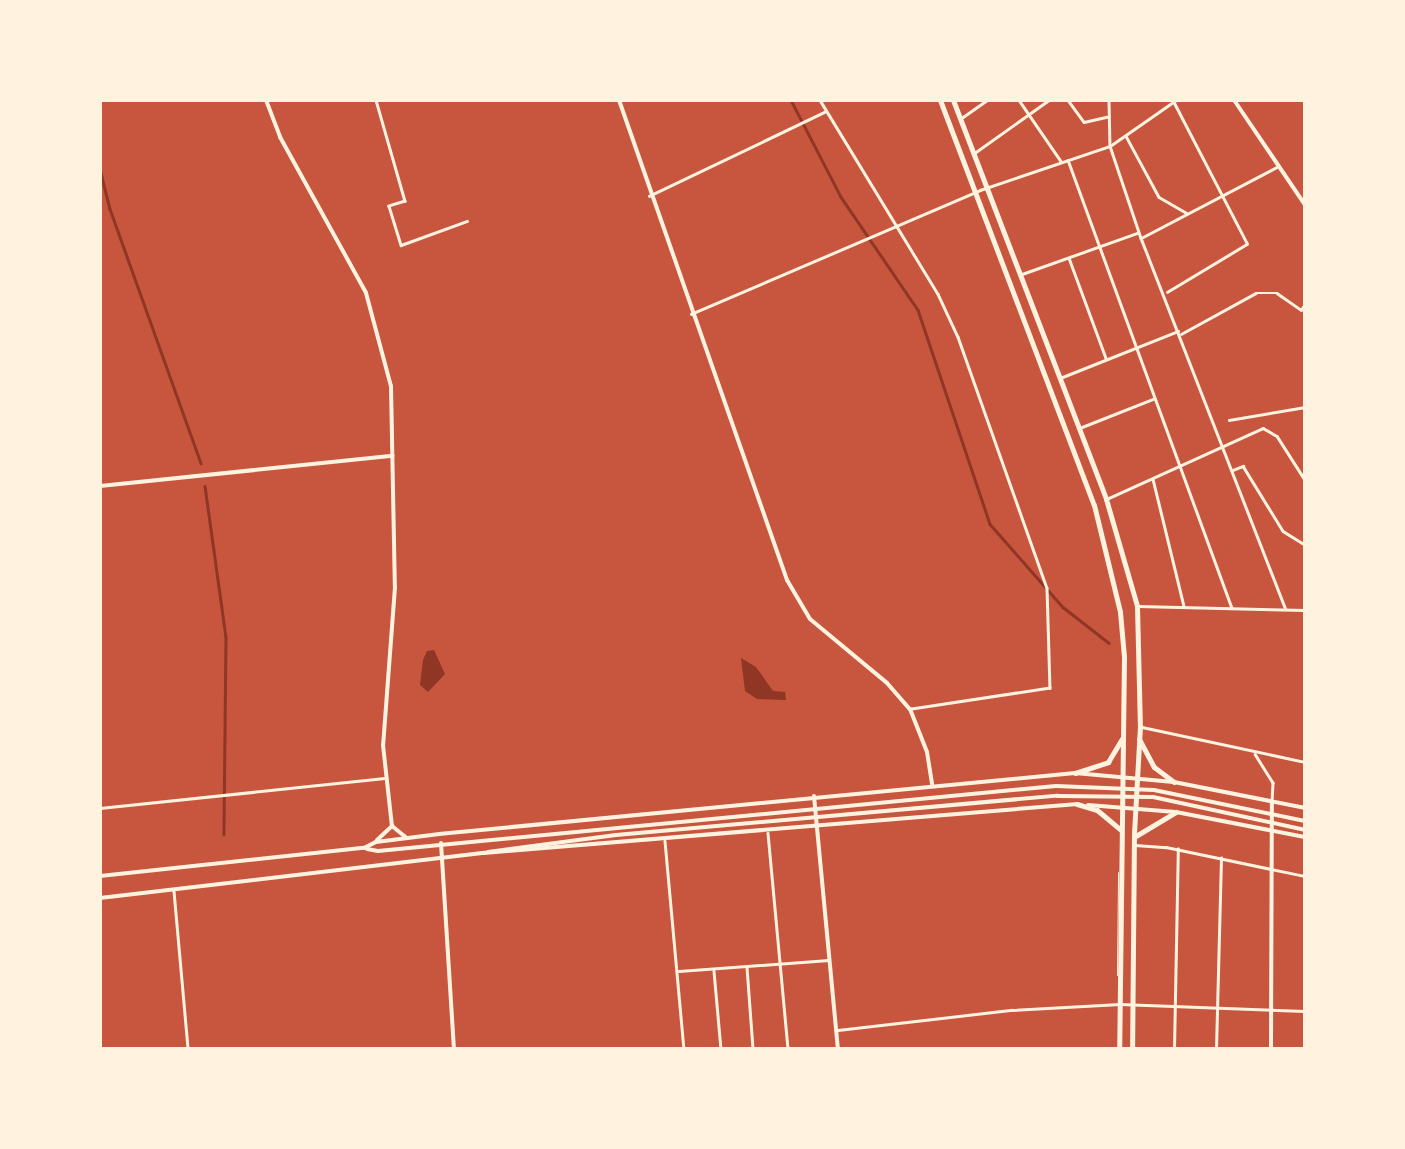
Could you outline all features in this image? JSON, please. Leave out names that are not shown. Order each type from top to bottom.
[{"type":"main road","points":[[266,100],[280,138],[366,294],[391,386],[395,587],[384,697],[386,778],[392,826],[408,838]]},
{"type":"main road","points":[[619,100],[691,314],[796,598],[810,619],[887,683],[910,709],[927,752],[932,785]]},
{"type":"main road","points":[[940,100],[1021,274],[1106,500],[1137,606],[1140,726],[1134,841],[1132,1049]]},
{"type":"main road","points":[[952,100],[973,154],[980,190],[1094,505],[1120,612],[1124,736],[1119,1049]]},
{"type":"main road","points":[[1234,100],[1305,205]]},
{"type":"main road","points":[[100,486],[392,456]]},
{"type":"main road","points":[[1074,773],[1108,762],[1124,736]]},
{"type":"main road","points":[[1139,739],[1154,767],[1174,782]]},
{"type":"main road","points":[[376,842],[1074,773],[1174,782],[1305,808]]},
{"type":"main road","points":[[364,848],[378,852],[1056,786],[1154,790],[1305,822]]},
{"type":"main road","points":[[814,796],[838,1049]]},
{"type":"main road","points":[[484,853],[503,846],[1057,796],[1153,797],[1305,830]]},
{"type":"main road","points":[[1270,1049],[1272,802]]},
{"type":"main road","points":[[1077,804],[1098,810],[1121,830]]},
{"type":"main road","points":[[100,898],[484,853],[1077,804],[1176,812],[1305,837]]},
{"type":"main road","points":[[1134,841],[1176,812]]},
{"type":"main road","points":[[100,876],[364,848],[392,826]]},
{"type":"main road","points":[[441,843],[454,1049]]},
{"type":"street","points":[[376,100],[406,201],[389,206],[401,245],[467,221]]},
{"type":"street","points":[[820,100],[958,337],[1047,588],[1050,688],[910,709]]},
{"type":"street","points":[[960,120],[987,100]]},
{"type":"street","points":[[1019,100],[1062,162]]},
{"type":"street","points":[[973,154],[1050,100]]},
{"type":"street","points":[[1068,100],[1084,122],[1108,116]]},
{"type":"street","points":[[1109,100],[1110,146],[1140,235],[1286,609]]},
{"type":"street","points":[[691,314],[980,190],[1110,146],[1175,101],[1245,237],[1245,247],[1164,294]]},
{"type":"street","points":[[650,196],[826,112]]},
{"type":"street","points":[[1126,135],[1160,197],[1188,215]]},
{"type":"street","points":[[1068,160],[1232,608]]},
{"type":"street","points":[[1021,274],[1188,215],[1277,167]]},
{"type":"street","points":[[1069,258],[1106,359]]},
{"type":"street","points":[[1060,378],[1180,333],[1256,292],[1277,293],[1305,315]]},
{"type":"street","points":[[1300,310],[1305,304]]},
{"type":"street","points":[[1079,428],[1155,398]]},
{"type":"street","points":[[1229,420],[1305,407]]},
{"type":"street","points":[[1106,500],[1271,429],[1305,480]]},
{"type":"street","points":[[1232,470],[1243,466],[1283,531],[1305,545]]},
{"type":"street","points":[[1152,479],[1184,607]]},
{"type":"street","points":[[1137,606],[1305,610]]},
{"type":"street","points":[[1140,726],[1305,762]]},
{"type":"street","points":[[1254,752],[1273,783],[1272,802]]},
{"type":"street","points":[[100,808],[386,778]]},
{"type":"street","points":[[768,832],[788,1049]]},
{"type":"street","points":[[665,840],[684,1049]]},
{"type":"street","points":[[1134,841],[1305,876]]},
{"type":"street","points":[[1174,1049],[1178,849]]},
{"type":"street","points":[[1216,1049],[1222,858]]},
{"type":"street","points":[[174,890],[188,1049]]},
{"type":"street","points":[[677,972],[830,960]]},
{"type":"street","points":[[747,967],[753,1049]]},
{"type":"street","points":[[714,970],[721,1049]]},
{"type":"street","points":[[837,1030],[985,1013],[1120,1004],[1305,1011]]},
{"type":"shaded area","points":[[434,650],[445,674],[428,692],[420,685],[423,660],[427,651]]},
{"type":"shaded area","points":[[741,658],[756,667],[773,691],[785,692],[786,700],[757,699],[745,691]]},
{"type":"waterway","points":[[791,100],[841,197],[918,310],[990,524],[1063,607],[1109,643]]},
{"type":"waterway","points":[[100,169],[110,209],[201,463]]},
{"type":"waterway","points":[[205,486],[226,637],[224,834]]}]
